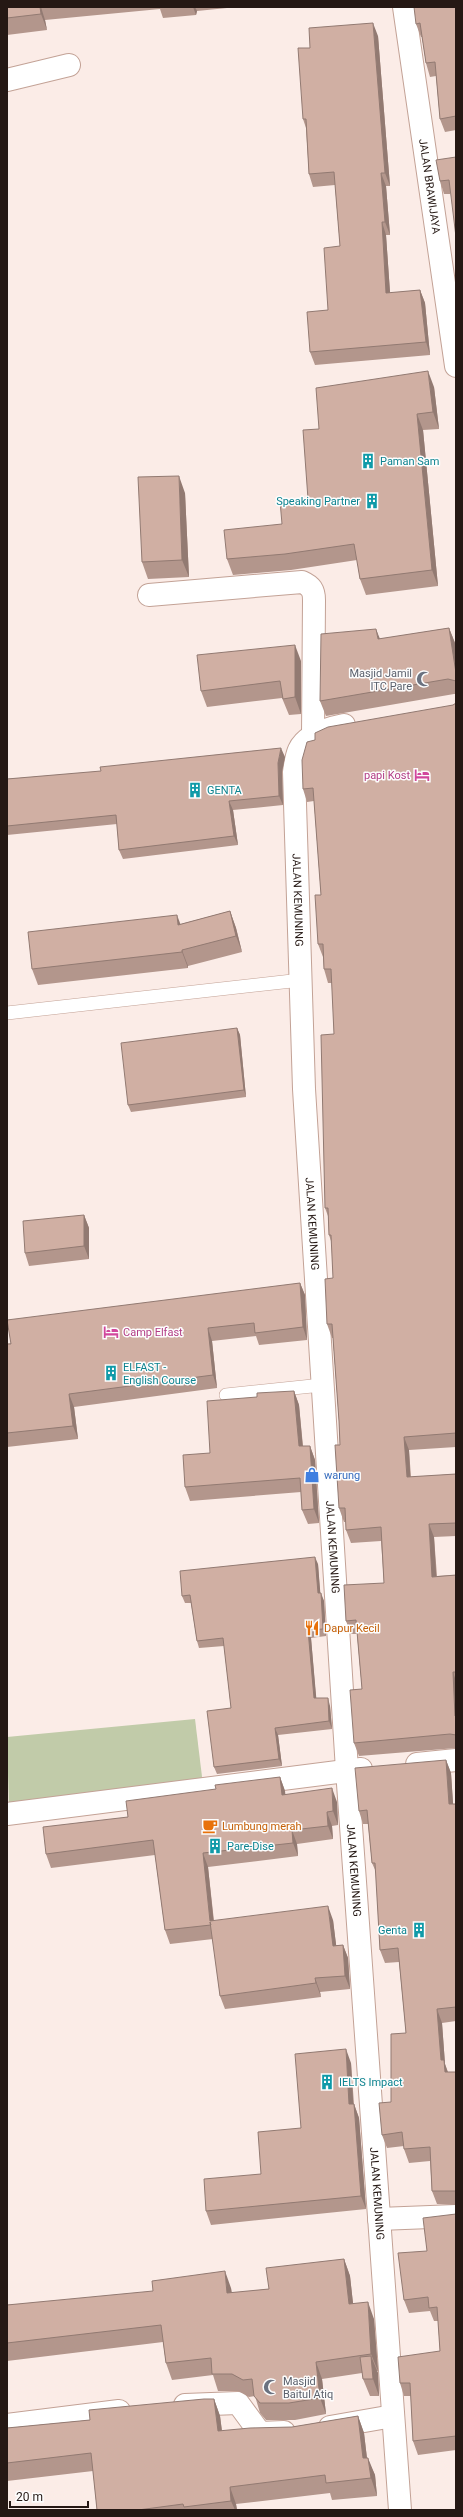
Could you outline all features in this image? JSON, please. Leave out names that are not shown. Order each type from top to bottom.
[{"type":"street","name":"JALAN BRAWIJAYA","points":[[404,7],[456,366]]},
{"type":"street","points":[[7,80],[69,65]]},
{"type":"street","points":[[150,595],[302,582],[308,585],[314,593],[313,735]]},
{"type":"street","name":"JALAN KEMUNING","points":[[367,721],[329,728],[313,735],[299,749],[294,772],[304,1089],[308,1284],[322,1385],[347,1770],[400,2510]]},
{"type":"street","points":[[7,1814],[347,1770],[456,1760]]},
{"type":"street","points":[[379,2219],[456,2216]]},
{"type":"street","points":[[163,2406],[238,2403],[260,2433],[306,2431],[393,2416]]},
{"type":"street","points":[[7,2425],[140,2409]]},
{"type":"lane","points":[[7,1013],[301,980]]},
{"type":"lane","points":[[226,1395],[322,1385]]},
{"type":"green space","points":[[195,1719],[203,1785],[9,1808],[7,1737]]},
{"type":"building","points":[[7,7],[40,7],[41,14],[7,18]]},
{"type":"building","points":[[414,7],[456,7],[456,116],[440,119],[435,62],[426,63],[420,23],[416,24]]},
{"type":"building","points":[[373,23],[385,173],[381,173],[385,222],[382,222],[386,293],[420,290],[426,342],[310,352],[307,312],[328,310],[324,248],[340,246],[334,172],[309,174],[306,119],[303,119],[298,48],[310,48],[309,28]]},
{"type":"building","points":[[456,157],[456,237],[449,180],[440,181],[436,160]]},
{"type":"building","points":[[428,371],[433,412],[417,414],[432,570],[360,579],[354,544],[285,554],[227,559],[224,530],[282,524],[280,501],[308,499],[303,430],[319,429],[316,388]]},
{"type":"building","points":[[179,476],[182,560],[142,562],[138,477]]},
{"type":"building","points":[[449,628],[456,681],[448,679],[320,701],[321,634],[376,629],[378,639]]},
{"type":"building","points":[[295,645],[295,697],[283,699],[280,681],[201,691],[197,655]]},
{"type":"building","points":[[456,703],[456,1433],[404,1437],[407,1477],[456,1474],[456,1523],[429,1524],[432,1577],[456,1575],[456,1672],[453,1672],[456,1735],[450,1734],[354,1743],[350,1690],[362,1689],[356,1620],[346,1621],[344,1585],[384,1583],[381,1527],[346,1530],[345,1508],[339,1508],[335,1445],[340,1445],[339,1421],[332,1324],[327,1324],[325,1279],[333,1278],[328,1208],[325,1208],[321,1035],[334,1034],[331,969],[324,969],[323,944],[318,944],[315,895],[321,895],[313,788],[303,789],[302,760],[307,742],[315,740],[315,733],[328,727],[453,705]]},
{"type":"building","points":[[281,748],[278,763],[279,796],[229,801],[234,836],[119,850],[116,815],[7,826],[7,779],[101,771],[100,767]]},
{"type":"building","points":[[230,911],[236,936],[182,950],[182,952],[32,969],[28,932],[177,915],[178,925]]},
{"type":"building","points":[[237,1028],[244,1090],[128,1105],[121,1043]]},
{"type":"building","points":[[84,1215],[84,1246],[25,1253],[23,1221]]},
{"type":"building","points":[[300,1283],[303,1327],[255,1333],[254,1323],[208,1328],[213,1375],[69,1394],[73,1426],[7,1433],[7,1344],[11,1344],[7,1320]]},
{"type":"building","points":[[294,1391],[299,1446],[310,1446],[314,1509],[302,1510],[300,1478],[185,1487],[183,1455],[210,1453],[207,1401],[257,1397],[257,1393]]},
{"type":"building","points":[[315,1557],[318,1593],[321,1593],[323,1629],[308,1630],[314,1698],[328,1698],[329,1721],[275,1728],[279,1759],[214,1767],[207,1711],[231,1708],[223,1638],[197,1641],[190,1595],[182,1596],[180,1571]]},
{"type":"building","points":[[446,1760],[449,1804],[456,1804],[456,2007],[437,2009],[441,2060],[444,2060],[445,2072],[456,2072],[456,2191],[432,2191],[430,2147],[404,2149],[402,2132],[382,2135],[379,2103],[391,2102],[391,2034],[406,2033],[398,1948],[380,1950],[375,1863],[372,1863],[367,1810],[359,1811],[355,1768]]},
{"type":"building","points":[[280,1777],[282,1795],[332,1788],[333,1811],[327,1812],[328,1826],[292,1830],[293,1843],[203,1853],[210,1921],[328,1906],[333,1946],[343,1945],[345,1976],[315,1978],[316,1983],[220,1996],[210,1925],[165,1930],[153,1840],[46,1854],[43,1827],[128,1817],[126,1801],[216,1789],[215,1785]]},
{"type":"building","points":[[346,2049],[349,2104],[354,2104],[361,2196],[206,2211],[204,2179],[261,2174],[258,2132],[301,2128],[295,2054]]},
{"type":"building","points":[[456,2214],[456,2436],[413,2441],[410,2383],[400,2383],[398,2357],[440,2351],[437,2307],[429,2308],[428,2297],[404,2300],[398,2253],[427,2251],[423,2218]]},
{"type":"building","points":[[344,2259],[349,2304],[368,2302],[371,2354],[316,2362],[320,2398],[289,2403],[260,2403],[254,2396],[252,2379],[243,2380],[232,2374],[212,2374],[211,2358],[166,2363],[161,2325],[7,2343],[7,2305],[153,2291],[152,2281],[225,2271],[227,2293],[269,2289],[266,2268]]},
{"type":"building","points":[[371,2356],[373,2379],[363,2379],[360,2357]]},
{"type":"building","points":[[214,2399],[218,2431],[250,2428],[292,2427],[358,2416],[363,2458],[368,2458],[371,2478],[326,2483],[325,2475],[230,2487],[231,2501],[184,2507],[183,2504],[138,2510],[97,2510],[91,2453],[7,2463],[7,2428],[90,2420],[89,2410]]},
{"type":"place","name":"Paman Sam","points":[[368,461]]},
{"type":"place","name":"Speaking Partner","points":[[372,501]]},
{"type":"place","name":"Masjid Jamil ITC Pare","points":[[424,679]]},
{"type":"place","name":"papi Kost","points":[[422,775]]},
{"type":"place","name":"GENTA","points":[[195,790]]},
{"type":"place","name":"Camp Elfast","points":[[111,1332]]},
{"type":"place","name":"ELFAST - English Course","points":[[111,1373]]},
{"type":"place","name":"warung","points":[[312,1475]]},
{"type":"place","name":"Dapur Kecil","points":[[312,1628]]},
{"type":"place","name":"Lumbung merah","points":[[210,1826]]},
{"type":"place","name":"Pare-Dise","points":[[215,1846]]},
{"type":"place","name":"Genta","points":[[419,1930]]},
{"type":"place","name":"IELTS Impact","points":[[327,2082]]},
{"type":"place","name":"Masjid Baitul Atiq","points":[[271,2387]]}]
